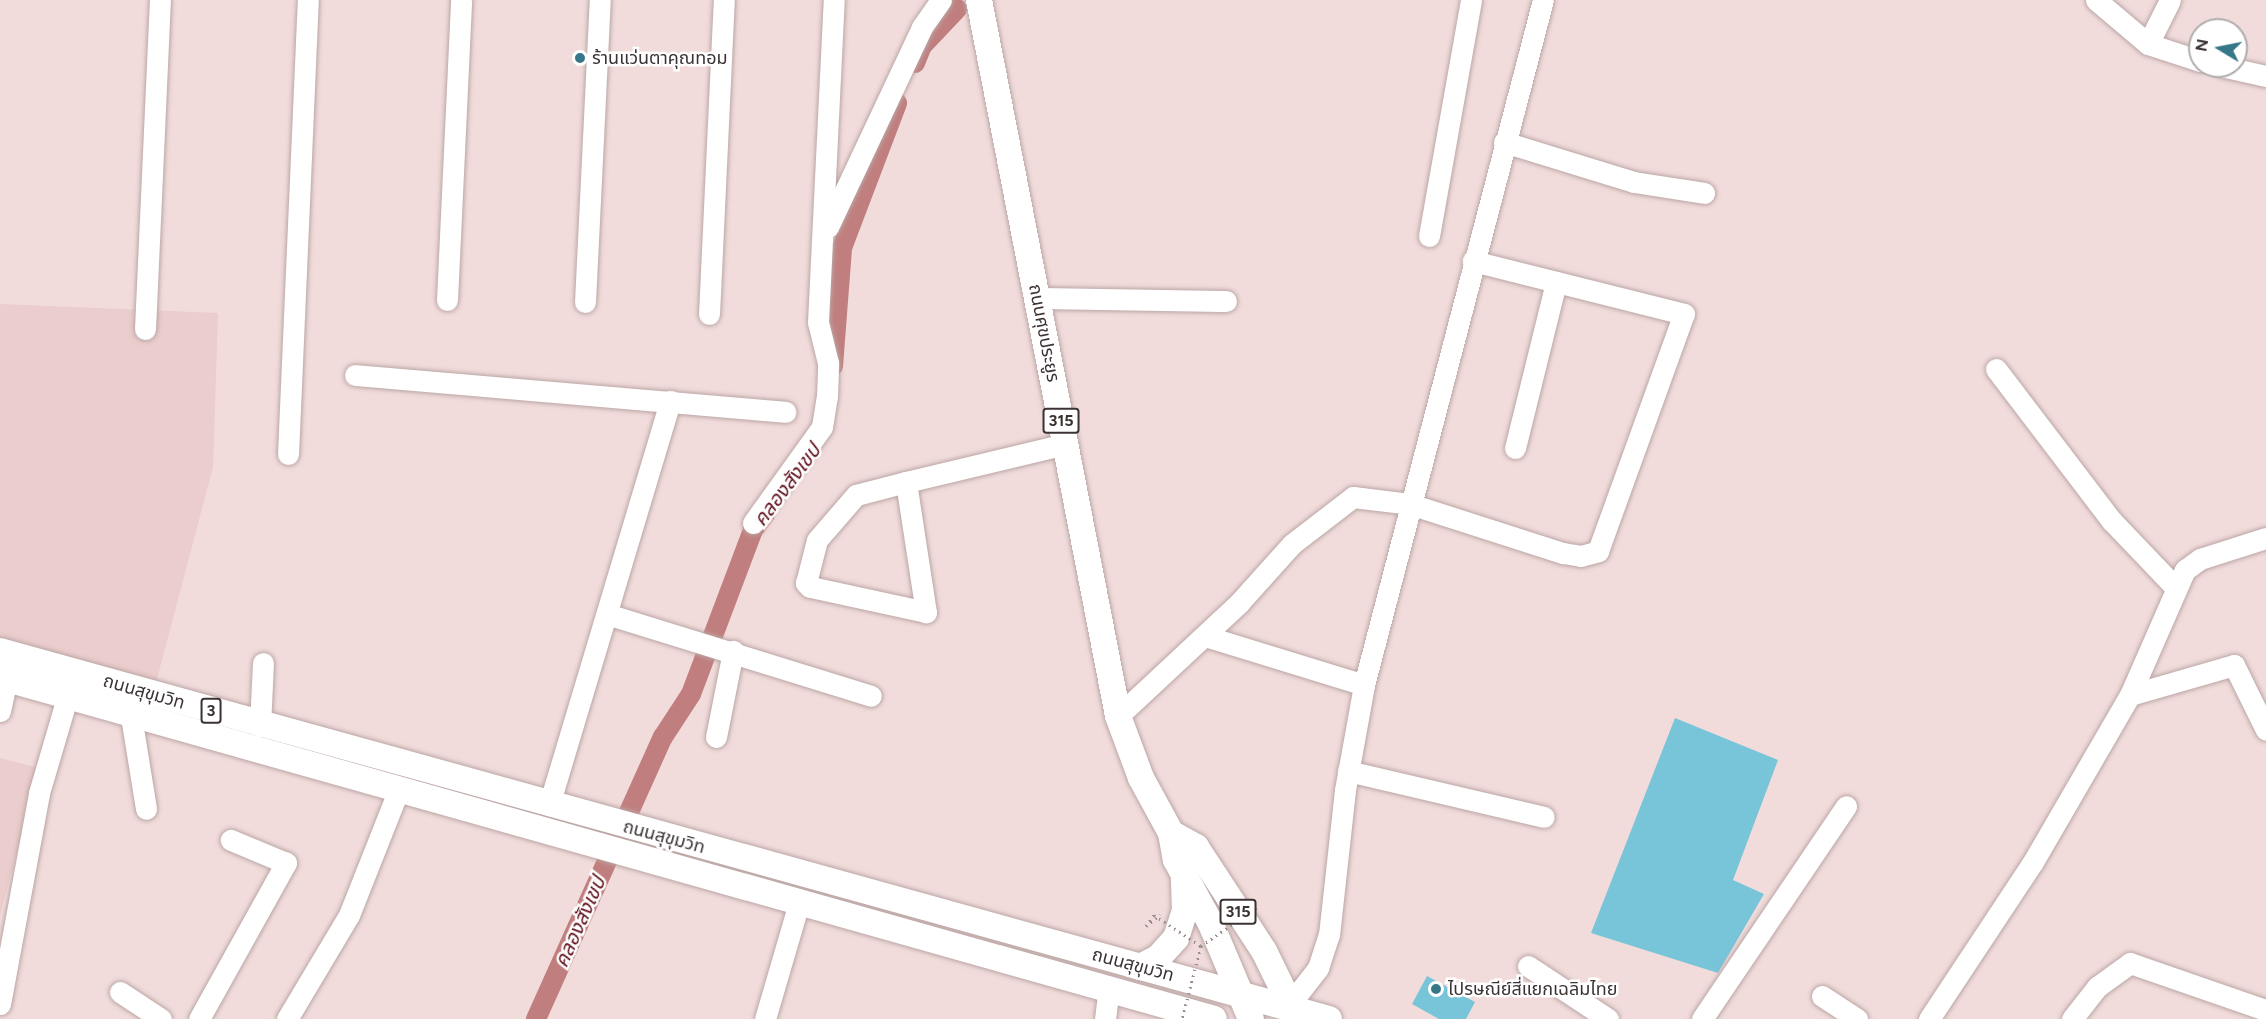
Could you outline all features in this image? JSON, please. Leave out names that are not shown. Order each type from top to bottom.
[{"type":"main road","name":"ถนนศุขประยูร","points":[[979,0],[1118,716],[1141,778],[1171,833],[1183,875],[1251,1019]]},
{"type":"main road","name":"ถนนสุขุมวิท","points":[[0,651],[260,726],[590,844],[1108,993],[1214,1019]]},
{"type":"main road","name":"ถนนสุขุมวิท","points":[[4,678],[131,716],[410,780],[549,805],[1140,966],[1288,1011],[1329,1019]]},
{"type":"main road","name":"315","points":[[1171,833],[1196,847],[1264,951],[1288,1011]]},
{"type":"main road","points":[[1140,966],[1158,958],[1176,938],[1185,911],[1183,875]]},
{"type":"street","points":[[146,329],[160,0]]},
{"type":"street","points":[[288,454],[308,0]]},
{"type":"street","points":[[447,300],[461,0]]},
{"type":"street","points":[[585,302],[600,0]]},
{"type":"street","points":[[709,314],[724,0]]},
{"type":"street","points":[[753,523],[822,427],[828,363],[818,322],[825,232],[834,0]]},
{"type":"street","points":[[825,232],[922,27],[941,0]]},
{"type":"street","points":[[1429,236],[1471,0]]},
{"type":"street","points":[[1288,1011],[1318,968],[1329,935],[1348,771],[1364,685],[1504,142],[1543,0]]},
{"type":"street","points":[[2096,0],[2148,44],[2188,57]]},
{"type":"street","points":[[2148,44],[2170,0]]},
{"type":"street","points":[[2248,72],[2266,76]]},
{"type":"street","points":[[1504,142],[1634,182],[1704,193]]},
{"type":"street","points":[[1118,716],[1205,636],[1292,544],[1353,497],[1410,504],[1563,553],[1598,551],[1684,314],[1473,261]]},
{"type":"street","points":[[1515,448],[1556,282]]},
{"type":"street","points":[[1037,298],[1226,301]]},
{"type":"street","points":[[1996,369],[2112,521],[2175,587]]},
{"type":"street","points":[[355,375],[785,412]]},
{"type":"street","points":[[549,805],[610,615],[670,401]]},
{"type":"street","points":[[906,482],[926,612],[810,588],[806,583],[817,540],[856,495],[906,482],[1065,444]]},
{"type":"street","points":[[1929,1019],[2033,862],[2130,695],[2175,587],[2200,559],[2266,538]]},
{"type":"street","points":[[610,615],[730,650],[791,676],[871,696]]},
{"type":"street","points":[[1205,636],[1364,685]]},
{"type":"street","points":[[716,737],[730,650]]},
{"type":"street","points":[[260,726],[263,663]]},
{"type":"street","points":[[2130,695],[2234,665],[2266,730]]},
{"type":"street","points":[[0,711],[4,678]]},
{"type":"street","points":[[0,1004],[39,793],[67,698]]},
{"type":"street","points":[[131,716],[146,809]]},
{"type":"street","points":[[1348,771],[1544,818]]},
{"type":"street","points":[[287,1019],[349,915],[410,780]]},
{"type":"street","points":[[1702,1019],[1846,806]]},
{"type":"street","points":[[199,1019],[286,864],[231,840]]},
{"type":"street","points":[[765,1019],[799,903]]},
{"type":"street","points":[[2072,1019],[2097,987],[2130,963],[2266,1010]]},
{"type":"street","points":[[1528,966],[1608,1019]]},
{"type":"street","points":[[120,992],[161,1019]]},
{"type":"street","points":[[1105,1019],[1108,993]]},
{"type":"street","points":[[1822,996],[1857,1019]]},
{"type":"path","points":[[1182,1019],[1201,946],[1257,907]]},
{"type":"path","points":[[1160,915],[1149,929],[1154,915],[1201,946]]},
{"type":"shaded area","points":[[0,304],[218,313],[213,467],[153,694],[0,651]]},
{"type":"shaded area","points":[[0,758],[39,768],[0,915]]},
{"type":"building","points":[[1675,718],[1778,760],[1733,880],[1764,894],[1718,973],[1591,933]]},
{"type":"building","name":"ไปรษณีย์สี่แยกเฉลิมไทย","points":[[1427,976],[1475,1002],[1466,1019],[1439,1019],[1412,1004]]},
{"type":"waterway","name":"คลองสังเขป","points":[[915,63],[922,46],[957,9]]},
{"type":"waterway","name":"คลองสังเขป","points":[[833,366],[842,248],[897,103]]},
{"type":"waterway","name":"คลองสังเขป","points":[[536,1019],[663,737],[691,694],[753,530],[766,513]]},
{"type":"place","name":"ร้านแว่นตาคุณทอม","points":[[580,58]]},
{"type":"place","name":"ไปรษณีย์สี่แยกเฉลิมไทย","points":[[1436,989]]}]
